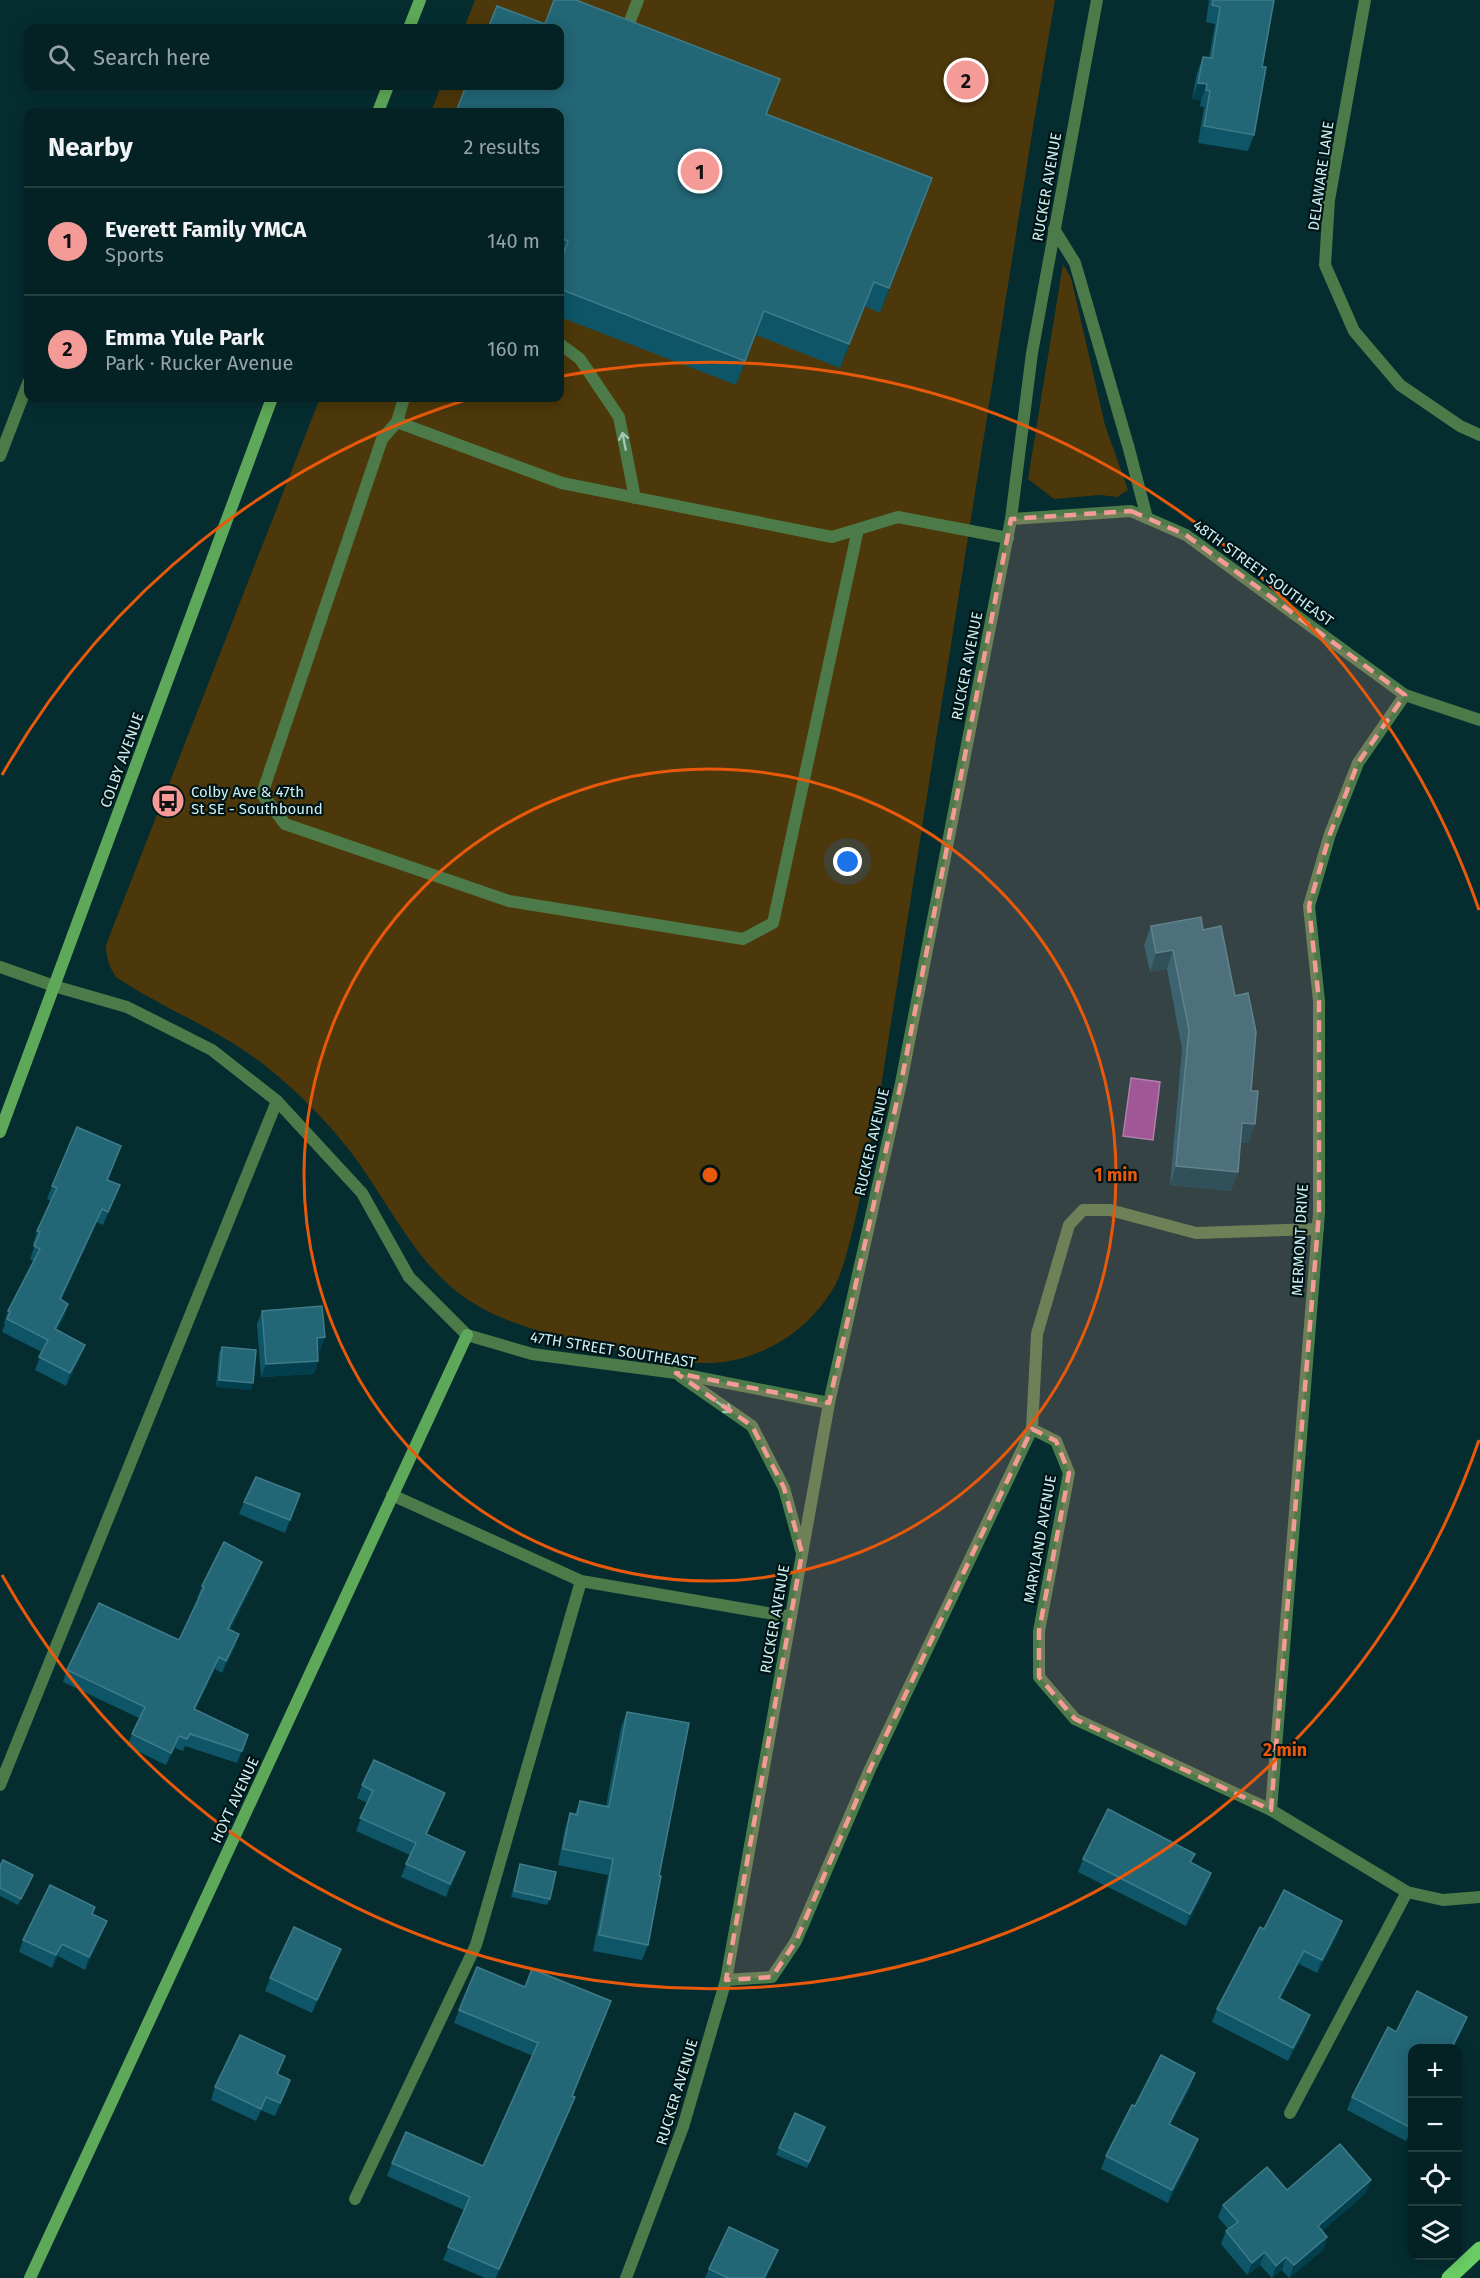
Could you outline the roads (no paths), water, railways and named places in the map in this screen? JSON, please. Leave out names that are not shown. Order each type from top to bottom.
[{"type":"main road","points":[[1449,2278],[1480,2250]]},
{"type":"street","points":[[411,24],[420,0]]},
{"type":"street","points":[[626,31],[638,0]]},
{"type":"street","name":"RUCKER AVENUE","points":[[626,2278],[683,2127],[726,1980],[829,1403],[903,1071],[1008,538],[1032,353],[1097,0]]},
{"type":"street","name":"DELAWARE LANE","points":[[1365,0],[1329,200],[1325,265],[1354,331],[1400,385],[1460,426],[1480,435]]},
{"type":"street","points":[[380,108],[386,90]]},
{"type":"street","points":[[1054,229],[1075,263],[1147,518]]},
{"type":"street","points":[[564,347],[580,359],[620,417],[635,498]]},
{"type":"street","points":[[0,456],[24,393]]},
{"type":"street","name":"COLBY AVENUE","points":[[0,1132],[271,402]]},
{"type":"street","points":[[403,402],[397,422],[382,439],[262,794],[285,824],[509,901],[743,939],[773,924],[858,529]]},
{"type":"street","points":[[397,422],[562,483],[832,537],[898,517],[1008,538]]},
{"type":"street","name":"48TH STREET SOUTHEAST","points":[[1011,519],[1131,511],[1186,535],[1405,694],[1480,720]]},
{"type":"street","name":"MERMONT DRIVE","points":[[1271,1810],[1318,1229],[1319,1001],[1310,906],[1330,834],[1358,763],[1405,694]]},
{"type":"street","name":"47TH STREET SOUTHEAST","points":[[0,967],[54,986],[127,1007],[212,1050],[277,1101],[362,1193],[409,1277],[467,1335],[532,1354],[676,1373],[829,1403]]},
{"type":"street","points":[[0,1785],[277,1101]]},
{"type":"street","points":[[726,1980],[772,1977],[796,1941],[870,1769],[1032,1429],[1037,1334],[1069,1225],[1083,1210],[1110,1210],[1196,1233],[1318,1229]]},
{"type":"street","name":"HOYT AVENUE","points":[[30,2278],[467,1335]]},
{"type":"street","points":[[676,1373],[752,1426],[783,1488],[802,1553]]},
{"type":"street","name":"MARYLAND AVENUE","points":[[1032,1429],[1056,1441],[1069,1473],[1039,1631],[1039,1677],[1076,1719],[1271,1810],[1407,1892],[1443,1900],[1480,1897]]},
{"type":"street","points":[[392,1495],[581,1581],[791,1617]]},
{"type":"street","points":[[355,2199],[476,1945],[581,1581]]},
{"type":"street","points":[[1290,2113],[1407,1892]]},
{"type":"place","name":"Emma Yule Park","points":[[966,80]]},
{"type":"place","name":"Everett Family YMCA","points":[[700,171]]},
{"type":"place","name":"Colby Ave & 47th St SE - Southbound","points":[[168,801]]}]
